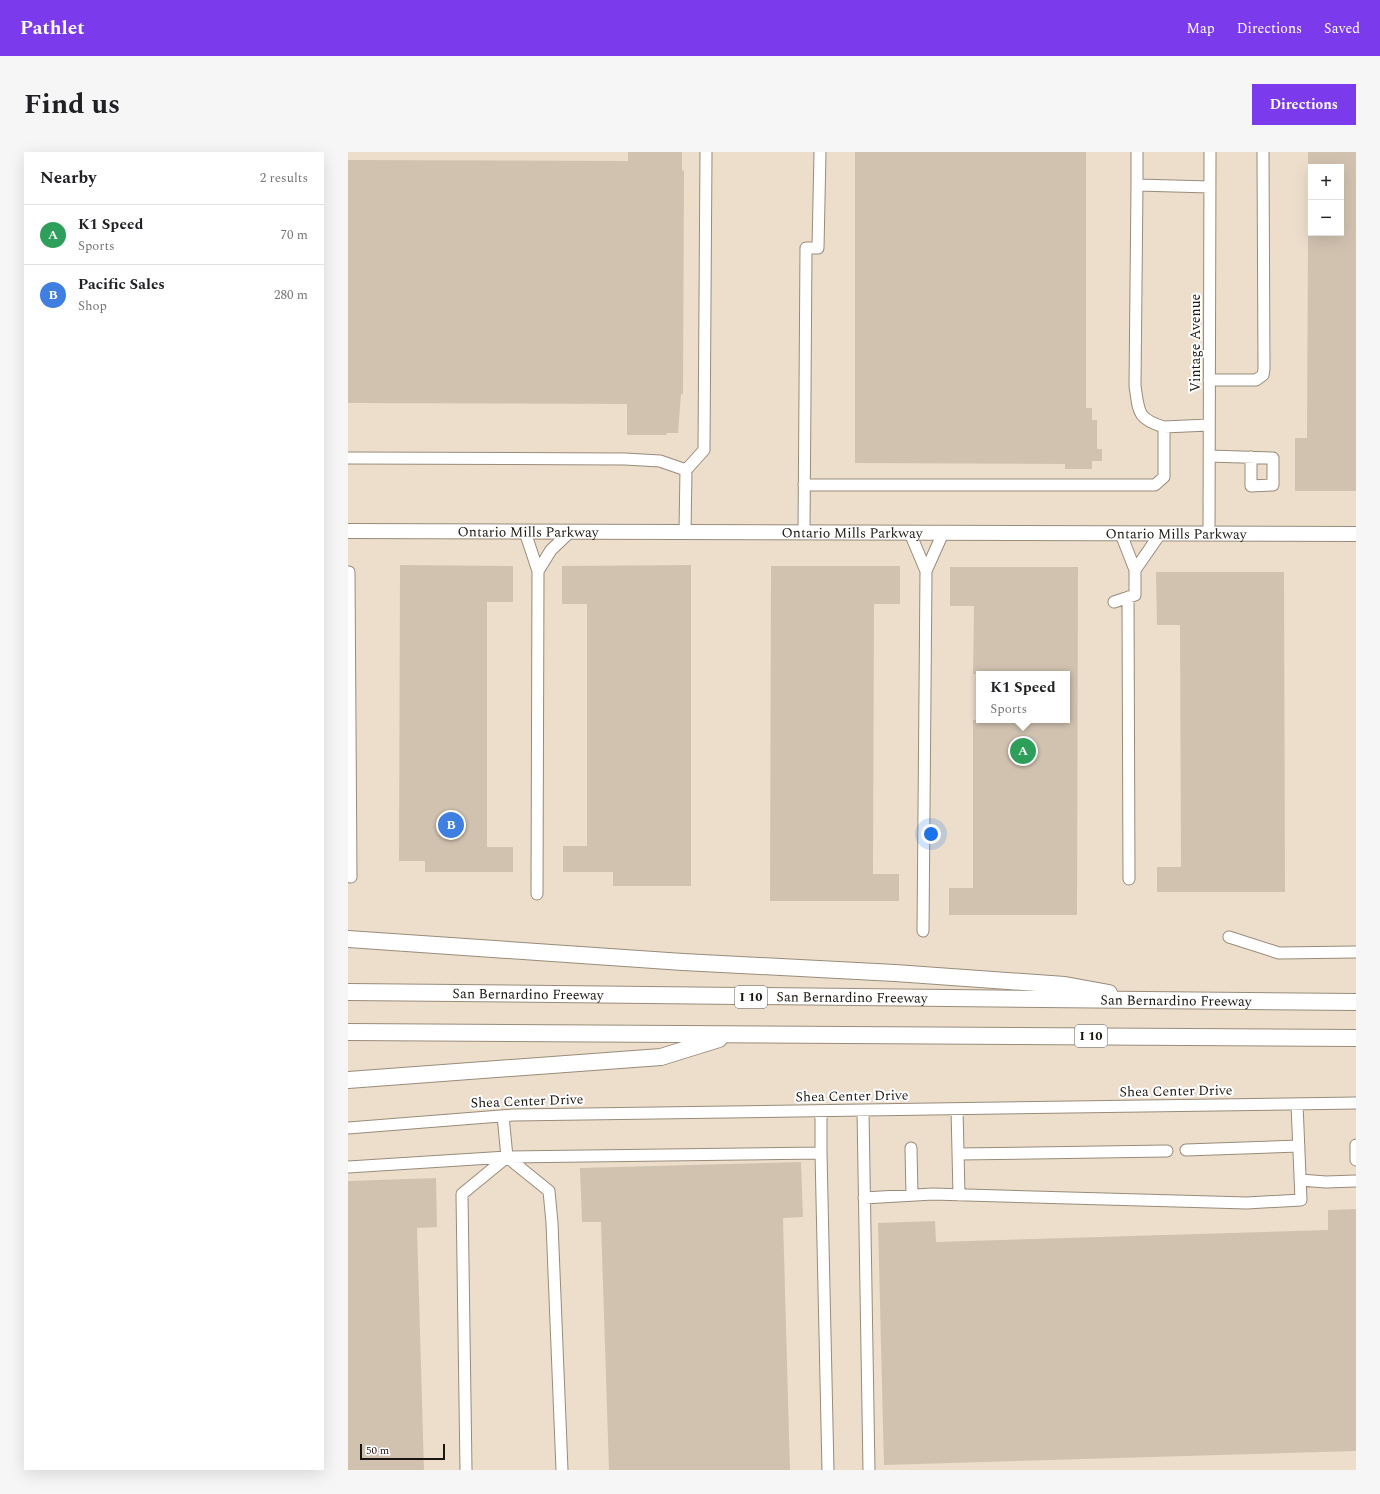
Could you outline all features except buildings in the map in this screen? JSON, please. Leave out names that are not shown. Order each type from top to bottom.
[{"type":"highway","points":[[348,932],[439,944]]},
{"type":"highway","points":[[348,939],[439,944],[684,962],[895,973],[1065,985],[1154,1001]]},
{"type":"highway","name":"San Bernardino Freeway","points":[[348,992],[1356,1002]]},
{"type":"highway","name":"I 10","points":[[348,1032],[1356,1038]]},
{"type":"highway","points":[[348,1080],[661,1057],[734,1034]]},
{"type":"main road","name":"Ontario Mills Parkway","points":[[348,531],[943,534],[1356,534]]},
{"type":"street","points":[[685,532],[686,470],[704,450],[706,152]]},
{"type":"street","points":[[804,533],[806,248],[818,248],[820,152]]},
{"type":"street","points":[[1137,152],[1136,386],[1139,413],[1149,422],[1164,427],[1209,426]]},
{"type":"street","name":"Vintage Avenue","points":[[1209,534],[1210,152]]},
{"type":"street","points":[[1209,380],[1256,380],[1263,375],[1263,152]]},
{"type":"street","points":[[1137,185],[1210,187]]},
{"type":"street","points":[[804,485],[1156,485],[1164,477],[1164,427]]},
{"type":"street","points":[[1209,456],[1251,457]]},
{"type":"street","points":[[348,458],[625,459],[660,461],[686,470]]},
{"type":"street","points":[[525,532],[538,571],[537,894]]},
{"type":"street","points":[[538,571],[551,550],[570,532]]},
{"type":"street","points":[[910,533],[926,571],[923,931]]},
{"type":"street","points":[[926,571],[943,534]]},
{"type":"street","points":[[1114,602],[1135,595],[1135,570],[1121,534]]},
{"type":"street","points":[[1135,570],[1160,534]]},
{"type":"street","points":[[348,876],[351,877],[349,572]]},
{"type":"street","points":[[1128,597],[1129,879]]},
{"type":"street","points":[[1229,937],[1279,953],[1356,952]]},
{"type":"street","points":[[864,1198],[912,1195],[959,1195],[1247,1203],[1301,1200],[1297,1104]]},
{"type":"street","name":"Shea Center Drive","points":[[348,1128],[503,1116],[1356,1104]]},
{"type":"street","points":[[956,1109],[959,1195]]},
{"type":"street","points":[[820,1111],[828,1470]]},
{"type":"street","points":[[863,1111],[869,1470]]},
{"type":"street","points":[[503,1116],[507,1157],[549,1191],[553,1231],[562,1470]]},
{"type":"street","points":[[1356,1145],[1356,1160]]},
{"type":"street","points":[[1186,1150],[1299,1146]]},
{"type":"street","points":[[911,1148],[912,1195]]},
{"type":"street","points":[[958,1154],[1167,1151]]},
{"type":"street","points":[[348,1168],[507,1157],[822,1153]]},
{"type":"street","points":[[466,1470],[462,1194],[507,1157]]},
{"type":"street","points":[[1300,1180],[1326,1182],[1356,1181]]},
{"type":"place","name":"K1 Speed","points":[[1023,751]]},
{"type":"place","name":"Pacific Sales","points":[[451,825]]}]
